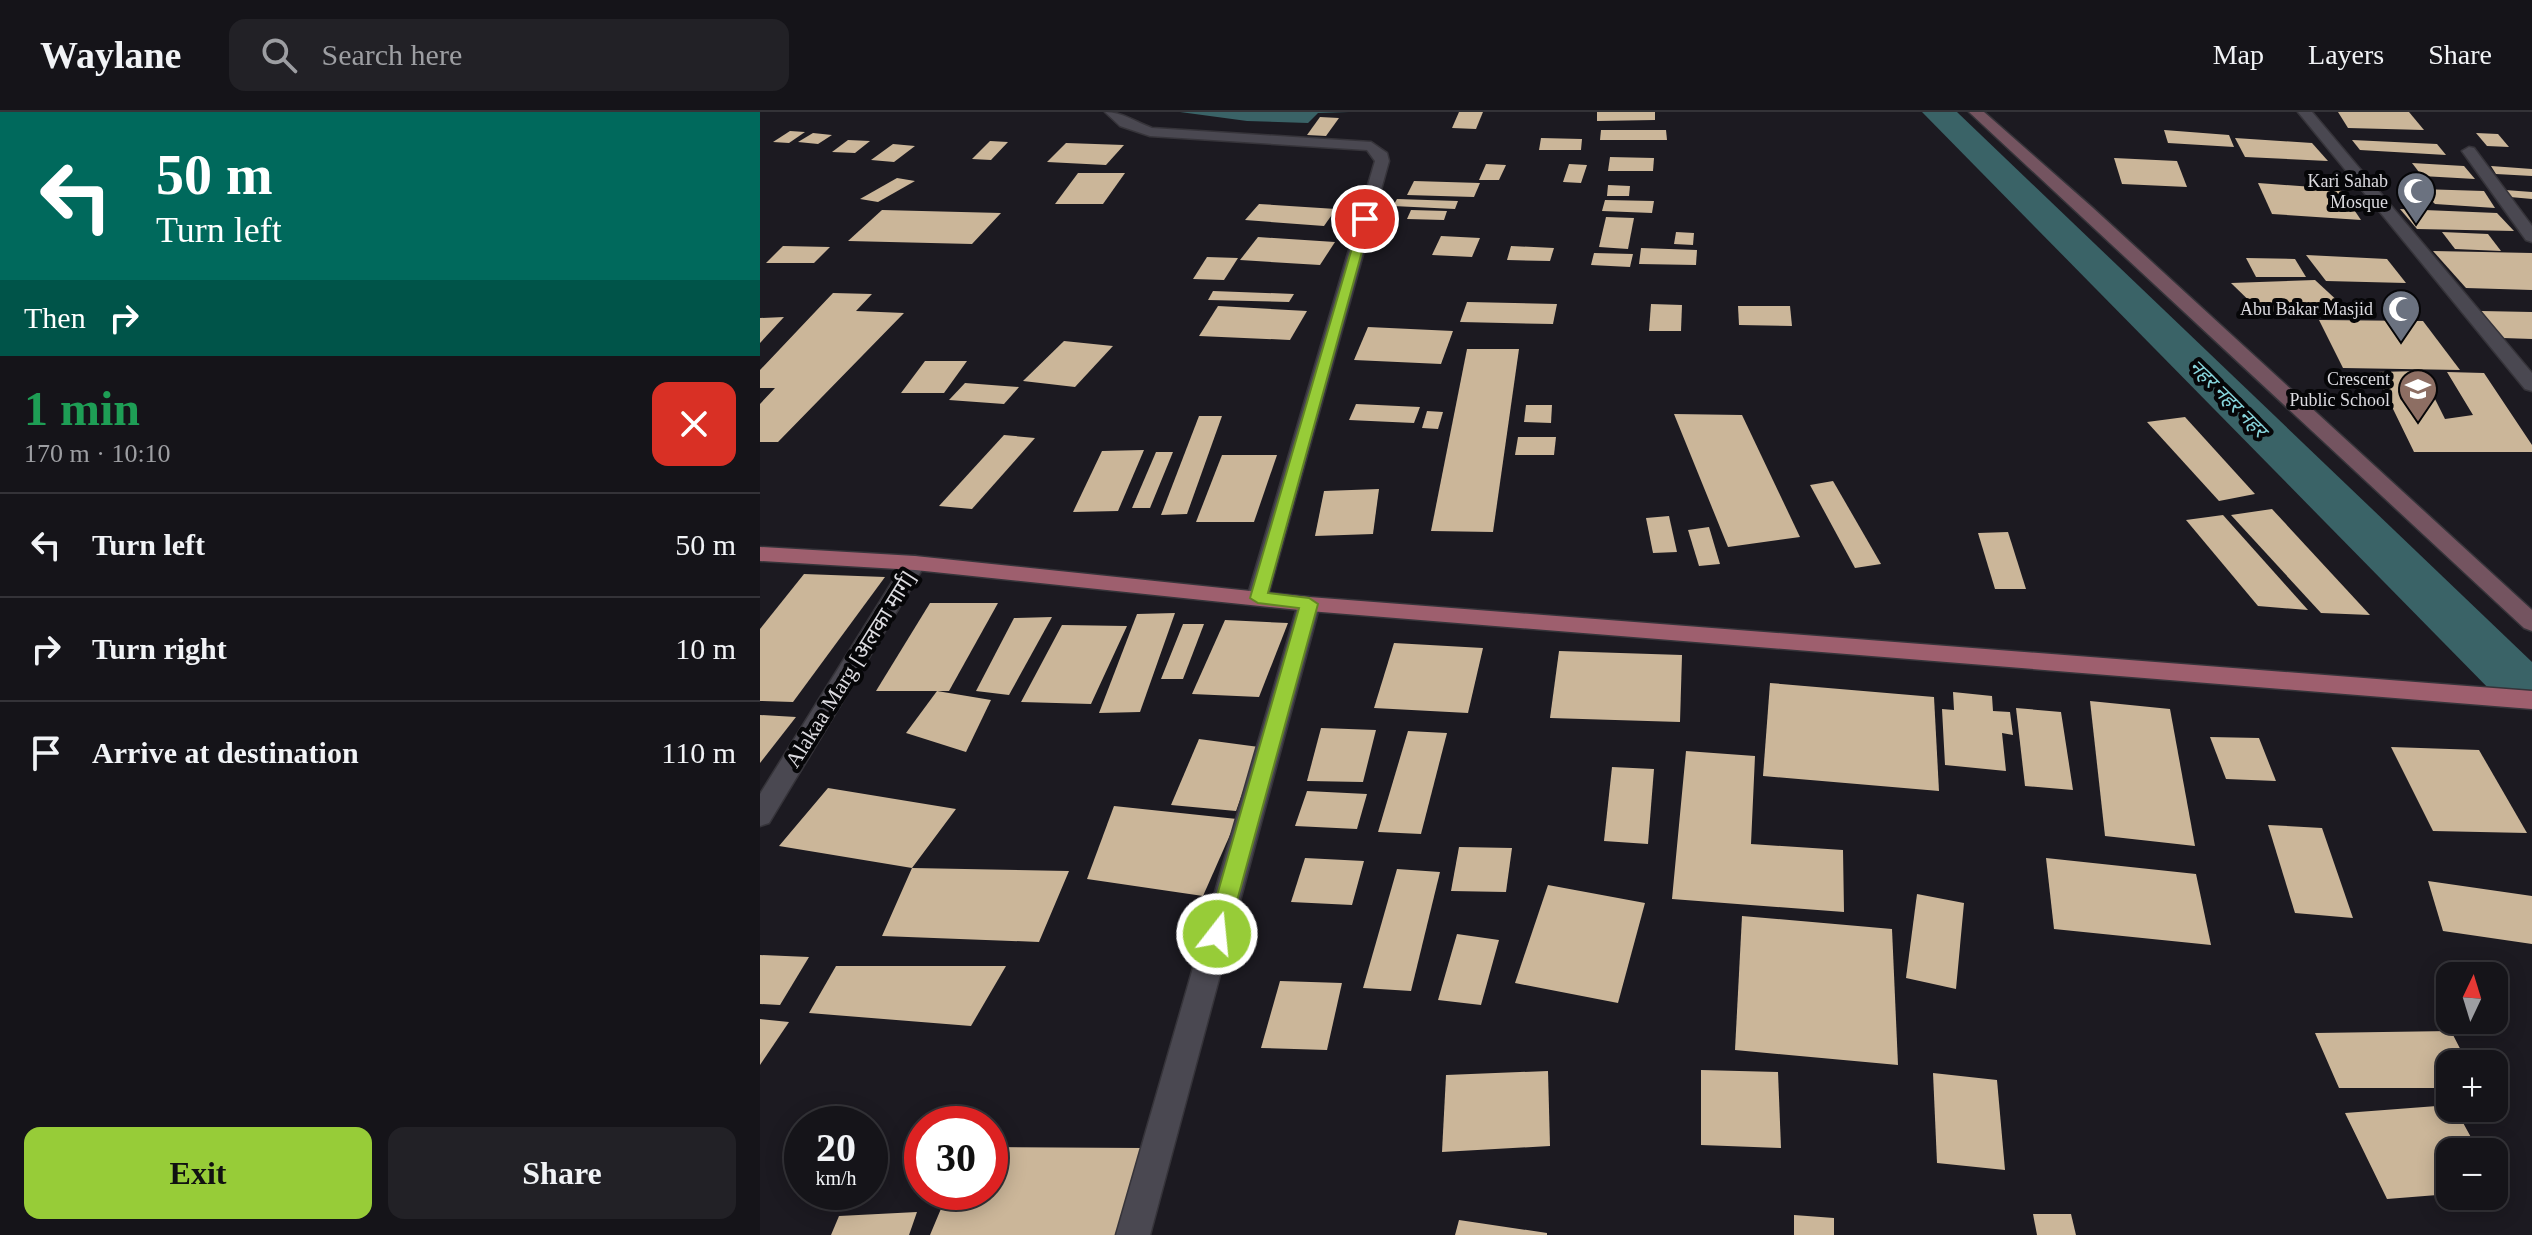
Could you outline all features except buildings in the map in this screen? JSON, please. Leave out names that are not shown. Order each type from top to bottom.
[{"type":"main road","points":[[1976,112],[2088,211],[2532,623]]},
{"type":"main road","points":[[760,554],[915,563],[1309,604],[2532,700]]},
{"type":"street","points":[[1112,112],[1125,123],[1150,132],[1371,146],[1380,153],[1382,161],[1258,598]]},
{"type":"street","points":[[2305,112],[2532,385]]},
{"type":"street","points":[[2469,151],[2532,237]]},
{"type":"street","name":"Alakaa Marg [अलका मार्ग]","points":[[760,816],[915,563]]},
{"type":"street","points":[[1133,1235],[1309,604]]},
{"type":"water","points":[[1180,112],[1349,112],[1318,113],[1308,123],[1247,121]]},
{"type":"waterway","name":"नहर नहर नहर","points":[[1938,112],[2519,684]]},
{"type":"place","name":"Kari Sahab Mosque","points":[[2416,225]]},
{"type":"place","name":"Abu Bakar Masjid","points":[[2401,343]]},
{"type":"place","name":"Crescent Public School","points":[[2418,423]]},
{"type":"route","points":[[1217,934],[1309,604],[1258,598],[1365,219]]}]
